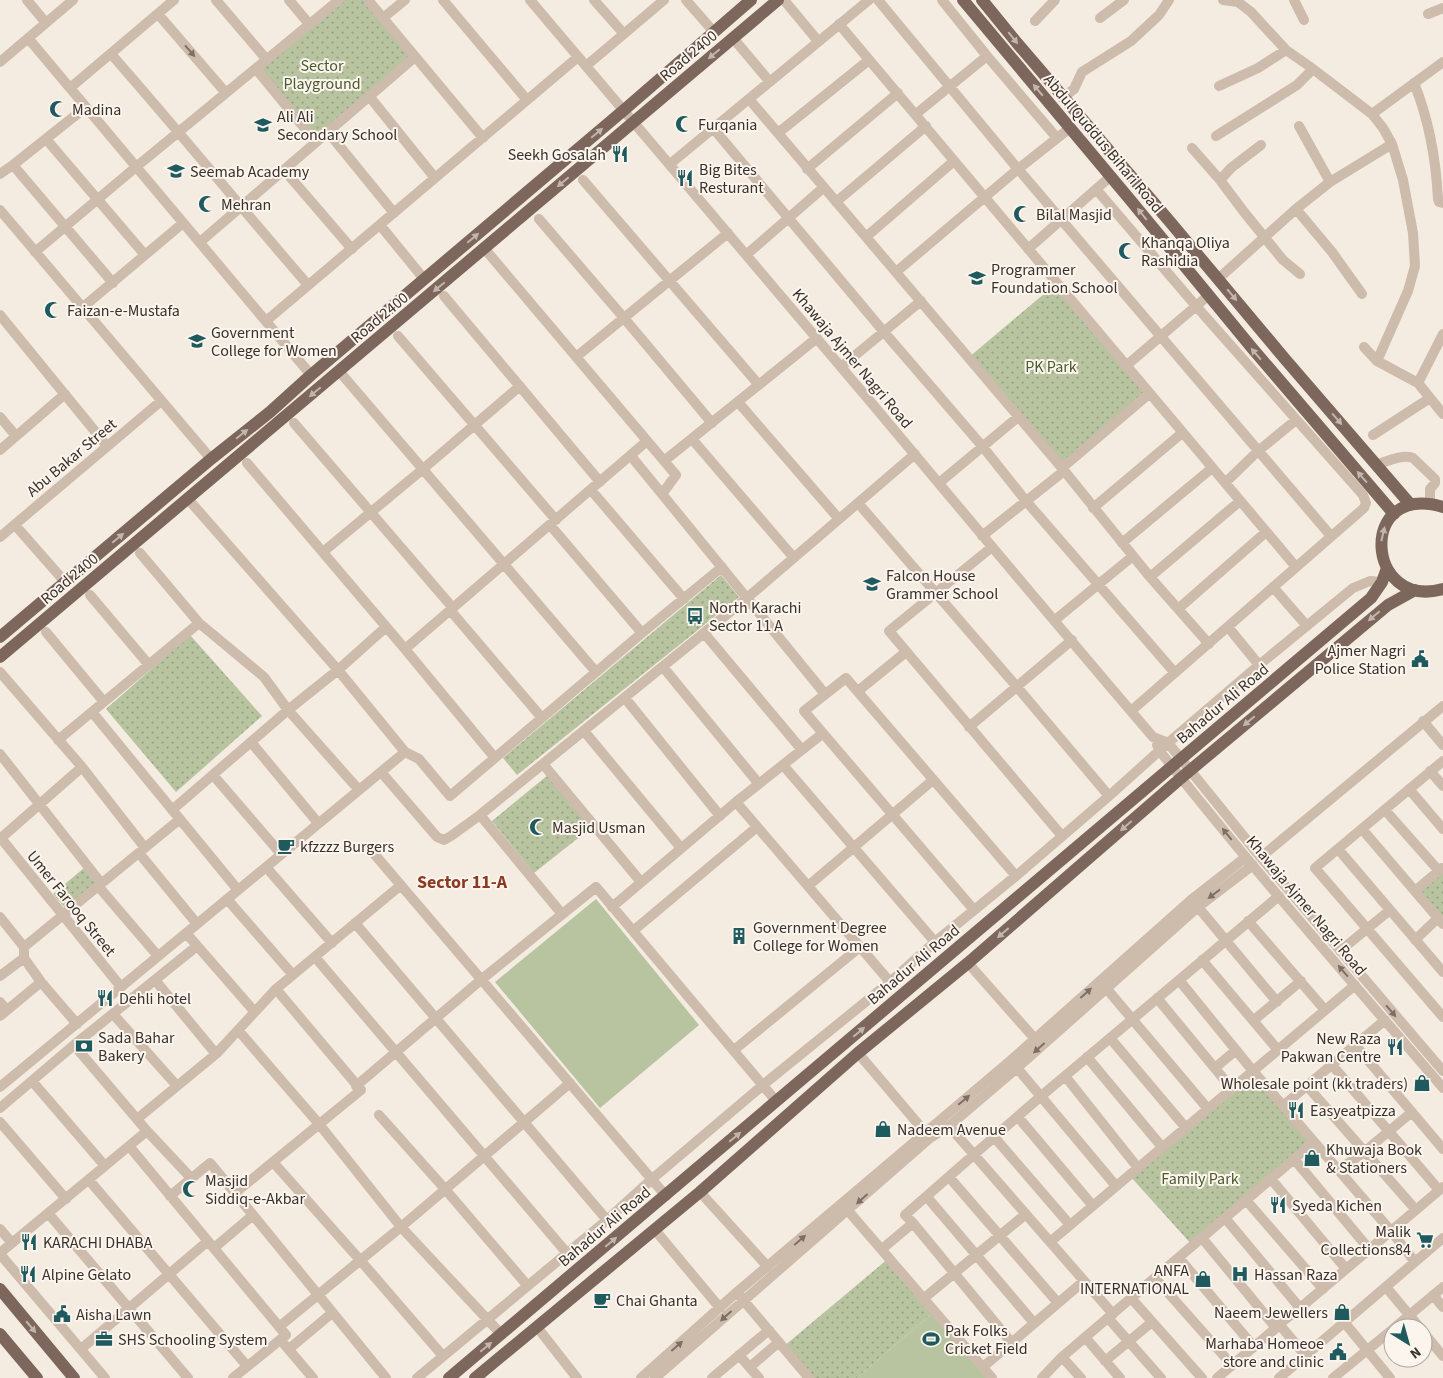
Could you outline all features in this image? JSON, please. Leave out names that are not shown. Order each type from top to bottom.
[{"type":"main road","name":"Road 2400","points":[[0,637],[211,459],[270,412],[311,374],[624,110],[751,0]]},
{"type":"main road","name":"Road 2400","points":[[0,657],[778,0]]},
{"type":"main road","name":"Abdul Quddus Bihari Road","points":[[963,0],[1252,348],[1394,514]]},
{"type":"main road","name":"Abdul Quddus Bihari Road","points":[[982,0],[1285,360],[1410,504]]},
{"type":"main road","points":[[270,412],[279,422]]},
{"type":"main road","points":[[1443,507],[1430,503],[1410,504],[1394,514],[1387,522],[1380,548],[1392,576],[1406,588],[1421,592],[1443,589]]},
{"type":"main road","name":"Bahadur Ali Road","points":[[449,1378],[1371,598],[1382,582],[1387,568]]},
{"type":"main road","name":"Bahadur Ali Road","points":[[475,1378],[700,1192],[858,1052],[968,963],[1186,774],[1388,604],[1415,590]]},
{"type":"main road","points":[[710,1158],[722,1172]]},
{"type":"main road","points":[[0,1289],[74,1378]]},
{"type":"main road","points":[[0,1334],[37,1378]]},
{"type":"street","points":[[27,0],[46,23]]},
{"type":"street","points":[[0,62],[73,0]]},
{"type":"street","points":[[70,88],[174,0]]},
{"type":"street","points":[[216,0],[267,60]]},
{"type":"street","points":[[289,0],[310,25]]},
{"type":"street","points":[[35,252],[339,0]]},
{"type":"street","points":[[368,0],[483,138]]},
{"type":"street","points":[[383,18],[405,0]]},
{"type":"street","points":[[443,0],[528,100]]},
{"type":"street","name":"Khawaja Ajmer Nagri Road","points":[[530,0],[1131,711],[1261,857],[1443,1071]]},
{"type":"street","points":[[594,0],[624,34]]},
{"type":"street","points":[[686,0],[713,31]]},
{"type":"street","points":[[784,0],[818,41]]},
{"type":"street","points":[[670,164],[869,0]]},
{"type":"street","points":[[878,0],[1018,169],[1330,536]]},
{"type":"street","points":[[942,0],[1057,138]]},
{"type":"street","points":[[1035,21],[1055,0]]},
{"type":"street","points":[[1100,18],[1124,0]]},
{"type":"street","points":[[1064,97],[1074,89],[1082,72],[1131,41],[1159,15],[1169,0]]},
{"type":"street","points":[[1227,0],[1238,2],[1251,12],[1286,50],[1313,68],[1372,114],[1392,144],[1403,180],[1413,233],[1415,266],[1408,291],[1377,361]]},
{"type":"street","points":[[1294,0],[1304,20]]},
{"type":"street","points":[[586,66],[659,2]]},
{"type":"street","points":[[1428,14],[1441,5]]},
{"type":"street","points":[[158,14],[226,93]]},
{"type":"street","points":[[839,24],[1296,567]]},
{"type":"street","points":[[28,38],[311,374]]},
{"type":"street","points":[[733,38],[770,82]]},
{"type":"street","points":[[1218,86],[1258,68],[1286,50]]},
{"type":"street","points":[[111,54],[308,286]]},
{"type":"street","points":[[916,114],[987,56]]},
{"type":"street","points":[[200,242],[416,57]]},
{"type":"street","points":[[266,321],[578,57]]},
{"type":"street","points":[[778,133],[869,60]]},
{"type":"street","points":[[1372,114],[1443,62]]},
{"type":"street","points":[[256,68],[316,142]]},
{"type":"street","points":[[1216,136],[1297,85],[1313,68]]},
{"type":"street","points":[[1414,83],[1423,105],[1432,145],[1438,199],[1443,203]]},
{"type":"street","points":[[807,169],[898,93]]},
{"type":"street","points":[[369,96],[435,178]]},
{"type":"street","points":[[749,99],[1063,469],[1122,544],[1208,644]]},
{"type":"street","points":[[0,174],[86,107]]},
{"type":"street","points":[[836,202],[926,126]]},
{"type":"street","points":[[1298,126],[1330,182]]},
{"type":"street","points":[[713,128],[983,447],[1026,501],[1175,674]]},
{"type":"street","points":[[896,272],[1018,169],[1070,128]]},
{"type":"street","points":[[328,132],[394,213]]},
{"type":"street","points":[[46,139],[145,255]]},
{"type":"street","points":[[1218,279],[1296,209],[1330,182],[1392,144]]},
{"type":"street","points":[[1220,180],[1230,168],[1261,145]]},
{"type":"street","points":[[1192,148],[1220,180],[1283,260],[1300,274]]},
{"type":"street","points":[[866,237],[954,161]]},
{"type":"street","points":[[13,165],[113,282]]},
{"type":"street","points":[[284,170],[352,248]]},
{"type":"street","points":[[1028,249],[1110,176]]},
{"type":"street","points":[[583,180],[759,385]]},
{"type":"street","points":[[746,255],[823,188]]},
{"type":"street","points":[[1096,189],[1365,498],[1366,503],[1364,508],[1131,711]]},
{"type":"street","points":[[1296,209],[1332,252],[1362,294]]},
{"type":"street","points":[[0,210],[211,459]]},
{"type":"street","points":[[539,219],[712,423]]},
{"type":"street","points":[[82,308],[183,223]]},
{"type":"street","points":[[380,225],[424,279]]},
{"type":"street","points":[[576,357],[728,233]]},
{"type":"street","points":[[484,248],[676,475],[662,494]]},
{"type":"street","points":[[444,296],[600,482]]},
{"type":"street","points":[[1127,365],[1209,296]]},
{"type":"street","points":[[841,368],[921,301]]},
{"type":"street","points":[[0,314],[107,446]]},
{"type":"street","points":[[1418,383],[1443,334]]},
{"type":"street","points":[[398,336],[474,425],[642,633]]},
{"type":"street","points":[[664,461],[817,338]]},
{"type":"street","points":[[1364,347],[1377,361],[1418,383],[1443,414]]},
{"type":"street","points":[[339,372],[596,672]]},
{"type":"street","points":[[323,552],[520,386]]},
{"type":"street","points":[[0,450],[65,394]]},
{"type":"street","points":[[982,536],[1026,501],[1149,394]]},
{"type":"street","points":[[1373,435],[1430,398]]},
{"type":"street","name":"Abu Bakar Street","points":[[0,537],[161,401]]},
{"type":"street","points":[[738,402],[839,519]]},
{"type":"street","points":[[0,417],[16,436]]},
{"type":"street","points":[[939,483],[1018,417]]},
{"type":"street","points":[[1225,483],[1258,451],[1296,420]]},
{"type":"street","points":[[294,423],[542,718]]},
{"type":"street","points":[[1094,508],[1182,433]]},
{"type":"street","points":[[692,439],[794,558]]},
{"type":"street","points":[[404,649],[647,441]]},
{"type":"street","points":[[381,772],[437,837],[444,840],[452,836],[747,598],[915,454]]},
{"type":"street","points":[[631,456],[825,694]]},
{"type":"street","points":[[1376,465],[1399,458],[1413,458],[1435,479],[1435,483],[1430,489],[1430,503]]},
{"type":"street","points":[[248,464],[494,758]]},
{"type":"street","points":[[1122,544],[1212,468]]},
{"type":"street","points":[[591,490],[684,600]]},
{"type":"street","points":[[188,499],[338,670],[405,752],[419,759],[450,796],[642,633],[722,568]]},
{"type":"street","points":[[1150,577],[1240,501]]},
{"type":"street","points":[[858,503],[1109,796]]},
{"type":"street","points":[[15,525],[65,582]]},
{"type":"street","points":[[1178,609],[1266,532]]},
{"type":"street","points":[[992,547],[889,631],[1062,836]]},
{"type":"street","points":[[140,553],[199,624],[264,677],[288,710],[359,790]]},
{"type":"street","points":[[1055,620],[1133,556]]},
{"type":"street","points":[[417,1378],[566,1252],[607,1220],[652,1179],[763,1085],[1016,876],[1259,665],[1353,588],[1370,581],[1382,582]]},
{"type":"street","points":[[1273,587],[1307,626]]},
{"type":"street","points":[[90,595],[149,665]]},
{"type":"street","points":[[58,740],[199,624]]},
{"type":"street","points":[[172,810],[386,627]]},
{"type":"street","points":[[1228,627],[1259,665]]},
{"type":"street","points":[[46,632],[104,702]]},
{"type":"street","points":[[704,633],[802,750]]},
{"type":"street","points":[[970,727],[1072,640]]},
{"type":"street","points":[[858,692],[906,652]]},
{"type":"street","points":[[663,667],[759,784]]},
{"type":"street","points":[[0,672],[82,768],[197,924]]},
{"type":"street","points":[[974,910],[804,711],[846,678],[1016,876]]},
{"type":"street","points":[[625,698],[720,816]]},
{"type":"street","points":[[1261,857],[1443,706]]},
{"type":"street","points":[[92,712],[238,890]]},
{"type":"street","points":[[1424,721],[1443,745]]},
{"type":"street","points":[[584,731],[681,848]]},
{"type":"street","points":[[612,907],[736,802],[822,734]]},
{"type":"street","points":[[251,742],[318,823]]},
{"type":"street","points":[[0,1087],[405,752]]},
{"type":"street","points":[[0,754],[100,885],[158,956]]},
{"type":"street","points":[[1443,761],[1315,868],[1443,1017]]},
{"type":"street","points":[[543,764],[641,882]]},
{"type":"street","points":[[783,765],[935,942]]},
{"type":"street","points":[[0,838],[82,768]]},
{"type":"street","points":[[1430,771],[1443,786]]},
{"type":"street","name":"Khawaja Ajmer Nagri Road","points":[[1186,774],[1249,861],[1443,1088]]},
{"type":"street","points":[[213,775],[281,854]]},
{"type":"street","points":[[808,886],[933,780]]},
{"type":"street","points":[[1409,789],[1443,828]]},
{"type":"street","points":[[736,802],[890,982]]},
{"type":"street","points":[[1385,810],[1441,869],[1415,891]]},
{"type":"street","points":[[480,815],[562,914]]},
{"type":"street","points":[[24,947],[180,819]]},
{"type":"street","points":[[633,931],[757,827]]},
{"type":"street","points":[[1362,829],[1441,921],[1415,940]]},
{"type":"street","name":"Umer Farooq Street","points":[[0,838],[120,987]]},
{"type":"street","points":[[370,849],[666,1196]]},
{"type":"street","points":[[1338,849],[1443,972]]},
{"type":"street","points":[[928,1136],[949,1126],[1017,1068],[1249,861]]},
{"type":"street","points":[[641,1378],[720,1308],[740,1296],[928,1136],[1191,900],[1249,861]]},
{"type":"street","points":[[266,867],[332,943]]},
{"type":"street","points":[[137,1119],[216,1054],[276,989],[401,885]]},
{"type":"street","points":[[356,1086],[482,978],[596,887],[776,1102]]},
{"type":"street","points":[[1012,1342],[906,1215],[1040,1097],[1279,896]]},
{"type":"street","points":[[227,899],[293,975]]},
{"type":"street","points":[[1198,907],[1277,1002]]},
{"type":"street","points":[[1340,951],[1390,910]]},
{"type":"street","points":[[0,917],[24,947],[24,958],[41,982],[77,1024]]},
{"type":"street","points":[[1248,921],[1325,1010]]},
{"type":"street","points":[[355,923],[607,1220]]},
{"type":"street","points":[[186,933],[254,1011]]},
{"type":"street","points":[[0,1108],[74,1045],[197,946]]},
{"type":"street","points":[[734,1050],[860,947]]},
{"type":"street","points":[[315,957],[566,1252]]},
{"type":"street","points":[[0,976],[24,958]]},
{"type":"street","points":[[1202,960],[1278,1050]]},
{"type":"street","points":[[968,963],[1035,1039]]},
{"type":"street","points":[[155,980],[216,1054]]},
{"type":"street","points":[[1179,980],[1253,1071],[1391,1231],[1414,1262]]},
{"type":"street","points":[[1254,1020],[1301,981]]},
{"type":"street","points":[[2,1009],[41,982]]},
{"type":"street","points":[[1050,1242],[1355,985]]},
{"type":"street","points":[[1106,988],[1208,1109]]},
{"type":"street","points":[[235,1193],[361,1090],[276,989]]},
{"type":"street","points":[[1157,998],[1232,1088]]},
{"type":"street","points":[[114,1014],[178,1086]]},
{"type":"street","points":[[1284,1105],[1385,1020]]},
{"type":"street","points":[[238,1030],[319,1124],[401,1226],[501,1334]]},
{"type":"street","points":[[1110,1038],[1186,1128]]},
{"type":"street","points":[[74,1045],[147,1131],[192,1179]]},
{"type":"street","points":[[1356,1046],[1443,1149]]},
{"type":"street","points":[[1215,1068],[1236,1050]]},
{"type":"street","points":[[858,1052],[928,1136]]},
{"type":"street","points":[[1087,1058],[1162,1148]]},
{"type":"street","points":[[1217,1378],[1441,1188],[1332,1065]]},
{"type":"street","points":[[1017,1068],[1116,1186]]},
{"type":"street","points":[[1065,1076],[1138,1168]]},
{"type":"street","points":[[32,1081],[105,1166]]},
{"type":"street","points":[[280,1326],[570,1083]]},
{"type":"street","points":[[1307,1086],[1416,1210]]},
{"type":"street","points":[[1339,1170],[1412,1112]]},
{"type":"street","points":[[379,1116],[445,1189],[527,1285]]},
{"type":"street","points":[[1018,1117],[1093,1206]]},
{"type":"street","points":[[0,1122],[66,1199]]},
{"type":"street","points":[[949,1126],[1084,1281],[1128,1341],[1161,1378]]},
{"type":"street","points":[[105,1378],[0,1254],[147,1131]]},
{"type":"street","points":[[995,1138],[1070,1225]]},
{"type":"street","points":[[1042,1378],[1062,1356],[1314,1142]]},
{"type":"street","points":[[129,1146],[286,1335],[247,1366],[238,1376]]},
{"type":"street","points":[[1294,1159],[1369,1249]]},
{"type":"street","points":[[273,1162],[443,1356]]},
{"type":"street","points":[[170,1196],[210,1163],[386,1378]]},
{"type":"street","points":[[949,1178],[1058,1303]]},
{"type":"street","points":[[1271,1179],[1346,1269]]},
{"type":"street","points":[[88,1180],[247,1366]]},
{"type":"street","points":[[700,1192],[768,1267]]},
{"type":"street","points":[[927,1197],[1034,1323]]},
{"type":"street","points":[[1246,1200],[1323,1288]]},
{"type":"street","points":[[845,1207],[992,1378]]},
{"type":"street","points":[[655,1378],[768,1267],[845,1207]]},
{"type":"street","points":[[48,1213],[188,1378]]},
{"type":"street","points":[[923,1299],[1026,1214]]},
{"type":"street","points":[[81,1349],[168,1274],[253,1215]]},
{"type":"street","points":[[1225,1218],[1300,1308]]},
{"type":"street","points":[[882,1249],[913,1223]]},
{"type":"street","points":[[0,1229],[12,1243]]},
{"type":"street","points":[[654,1230],[720,1308]]},
{"type":"street","points":[[1202,1238],[1305,1355]]},
{"type":"street","points":[[1278,1378],[1443,1238]]},
{"type":"street","points":[[1178,1258],[1254,1346]]},
{"type":"street","points":[[1155,1278],[1232,1366]]},
{"type":"street","points":[[983,1367],[1084,1281]]},
{"type":"street","points":[[1386,1287],[1409,1316]]},
{"type":"street","points":[[1406,1318],[1443,1287]]},
{"type":"street","points":[[1433,1295],[1443,1307]]},
{"type":"street","points":[[740,1296],[809,1378]]},
{"type":"street","points":[[1131,1298],[1202,1378]]},
{"type":"street","points":[[289,1349],[332,1313]]},
{"type":"street","points":[[1105,1361],[1152,1322]]},
{"type":"street","points":[[1344,1322],[1390,1378]]},
{"type":"street","points":[[536,1327],[577,1378]]},
{"type":"street","points":[[716,1377],[769,1330]]},
{"type":"street","points":[[1340,1376],[1383,1336]]},
{"type":"street","points":[[1085,1337],[1120,1378]]},
{"type":"street","points":[[281,1339],[313,1378]]},
{"type":"street","points":[[750,1367],[779,1342]]},
{"type":"street","points":[[1433,1344],[1443,1356]]},
{"type":"street","points":[[739,1355],[759,1378]]},
{"type":"street","points":[[1062,1356],[1081,1378]]},
{"type":"green space","name":"Sector Playground","points":[[339,0],[368,0],[415,57],[316,142],[256,69]]},
{"type":"green space","name":"PK Park","points":[[1057,283],[1149,394],[1064,471],[968,358]]},
{"type":"green space","points":[[721,575],[739,597],[517,775],[503,758]]},
{"type":"green space","points":[[190,635],[262,716],[176,792],[106,709]]},
{"type":"green space","name":"Masjid Usman","points":[[548,775],[592,827],[534,873],[492,821]]},
{"type":"green space","points":[[1443,867],[1443,924],[1415,891]]},
{"type":"green space","points":[[84,868],[96,883],[65,908],[53,894]]},
{"type":"green space","points":[[596,899],[699,1025],[600,1108],[495,982]]},
{"type":"green space","name":"Family Park","points":[[1253,1071],[1314,1142],[1193,1246],[1129,1175]]},
{"type":"green space","points":[[889,1258],[935,1311],[857,1378],[809,1378],[783,1347]]},
{"type":"green space","name":"Pak Folks Cricket Field","points":[[935,1311],[992,1378],[857,1378]]},
{"type":"place","name":"Madina","points":[[58,109]]},
{"type":"place","name":"Furqania","points":[[684,124]]},
{"type":"place","name":"Ali Ali Secondary School","points":[[263,125]]},
{"type":"place","name":"Seekh Gosalah","points":[[620,154]]},
{"type":"place","name":"Seemab Academy","points":[[176,171]]},
{"type":"place","name":"Big Bites Resturant","points":[[685,178]]},
{"type":"place","name":"Mehran","points":[[207,204]]},
{"type":"place","name":"Bilal Masjid","points":[[1022,214]]},
{"type":"place","name":"Khanqa Oliya Rashidia","points":[[1127,251]]},
{"type":"place","name":"Programmer Foundation School","points":[[977,278]]},
{"type":"place","name":"Faizan-e-Mustafa","points":[[53,310]]},
{"type":"place","name":"Government College for Women","points":[[197,341]]},
{"type":"place","name":"Falcon House Grammer School","points":[[872,584]]},
{"type":"place","name":"North Karachi Sector 11 A","points":[[695,616]]},
{"type":"place","name":"Ajmer Nagri Police Station","points":[[1420,659]]},
{"type":"place","name":"Masjid Usman","points":[[538,827]]},
{"type":"place","name":"kfzzzz Burgers","points":[[286,846]]},
{"type":"place","name":"Government Degree College for Women","points":[[739,936]]},
{"type":"place","name":"Dehli hotel","points":[[105,998]]},
{"type":"place","name":"Sada Bahar Bakery","points":[[84,1046]]},
{"type":"place","name":"New Raza Pakwan Centre","points":[[1395,1047]]},
{"type":"place","name":"Wholesale point (kk traders)","points":[[1422,1083]]},
{"type":"place","name":"Easyeatpizza","points":[[1296,1110]]},
{"type":"place","name":"Nadeem Avenue","points":[[883,1129]]},
{"type":"place","name":"Khuwaja Book & Stationers","points":[[1312,1158]]},
{"type":"place","name":"Masjid Siddiq-e-Akbar","points":[[191,1189]]},
{"type":"place","name":"Syeda Kichen","points":[[1278,1205]]},
{"type":"place","name":"Malik Collections84","points":[[1425,1240]]},
{"type":"place","name":"KARACHI DHABA","points":[[29,1242]]},
{"type":"place","name":"Alpine Gelato","points":[[28,1274]]},
{"type":"place","name":"Hassan Raza","points":[[1240,1274]]},
{"type":"place","name":"ANFA INTERNATIONAL","points":[[1203,1279]]},
{"type":"place","name":"Chai Ghanta","points":[[602,1300]]},
{"type":"place","name":"Naeem Jewellers","points":[[1342,1312]]},
{"type":"place","name":"Aisha Lawn","points":[[62,1314]]},
{"type":"place","name":"SHS Schooling System","points":[[104,1339]]},
{"type":"place","name":"Pak Folks Cricket Field","points":[[931,1339]]},
{"type":"place","name":"Marhaba Homeoe store and clinic","points":[[1338,1352]]},
{"type":"district","name":"Sector 11-A","points":[[462,882]]}]
